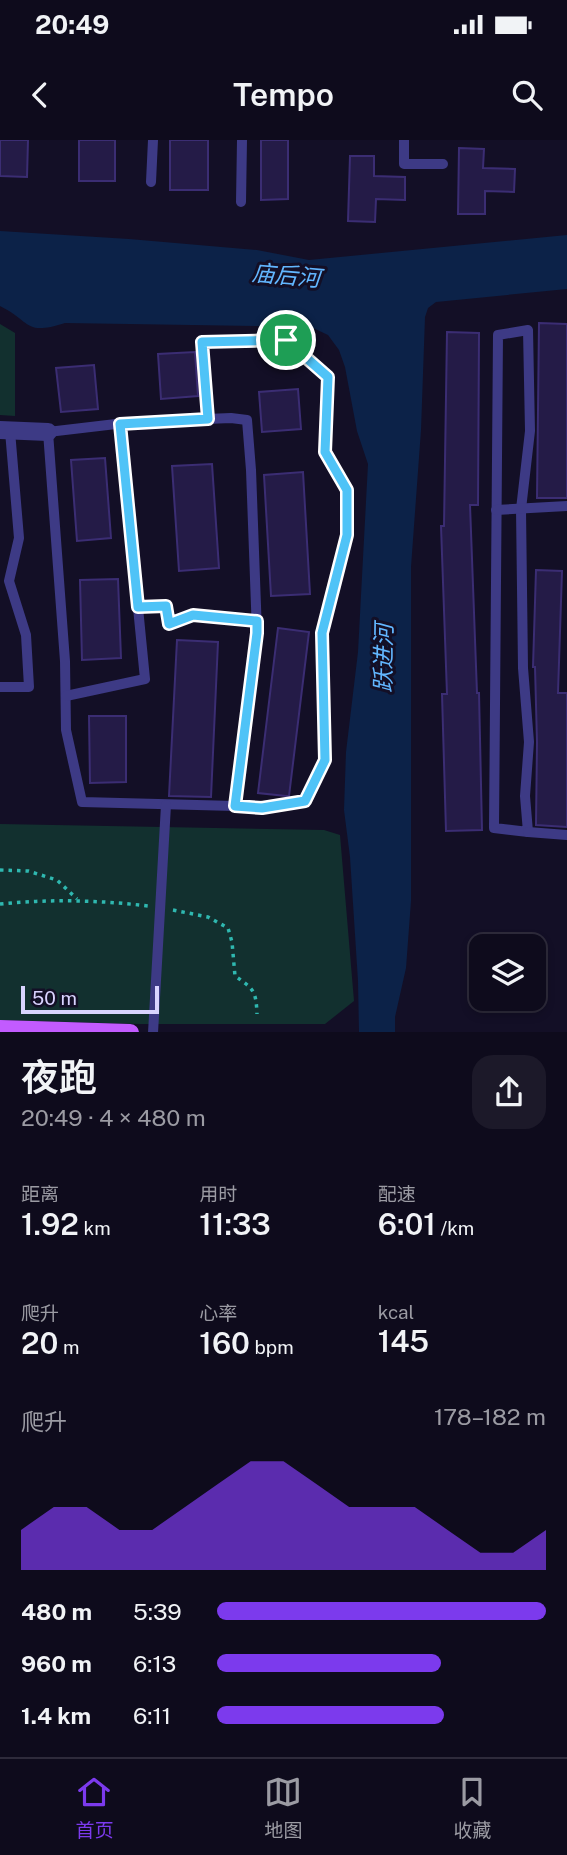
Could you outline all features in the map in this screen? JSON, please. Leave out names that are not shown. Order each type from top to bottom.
[{"type":"main road","points":[[0,1029],[130,1032]]},
{"type":"street","points":[[5,430],[48,432]]},
{"type":"lane","points":[[151,182],[153,140]]},
{"type":"lane","points":[[241,202],[242,140]]},
{"type":"lane","points":[[404,140],[404,163],[443,164]]},
{"type":"lane","points":[[528,832],[525,796],[529,742],[523,668],[521,509],[530,431],[528,331],[498,335],[494,828],[528,832],[567,835]]},
{"type":"lane","points":[[208,419],[202,342],[286,340],[328,377],[325,452],[347,490],[347,535],[322,633],[325,760],[305,801],[262,808],[82,802],[66,730],[65,661],[48,432],[120,424],[231,418],[247,420],[257,633],[235,806]]},
{"type":"lane","points":[[66,696],[145,679],[120,424]]},
{"type":"lane","points":[[0,687],[29,687],[26,635],[9,580],[19,538],[5,430]]},
{"type":"lane","points":[[496,510],[567,506]]},
{"type":"lane","points":[[138,607],[166,606],[169,624],[193,615],[257,621]]},
{"type":"lane","points":[[153,1032],[166,805]]},
{"type":"path","points":[[0,870],[28,872],[57,880],[79,901]]},
{"type":"path","points":[[0,904],[79,901],[160,908],[208,917],[229,929],[235,976],[249,985],[256,994],[257,1014]]},
{"type":"green space","points":[[0,324],[15,333],[15,416],[0,415]]},
{"type":"green space","points":[[0,824],[324,830],[340,835],[354,1001],[325,1024],[140,1024],[0,1020]]},
{"type":"water","points":[[0,231],[257,250],[309,260],[567,235],[567,289],[436,302],[428,308],[425,317],[421,430],[411,567],[411,901],[406,968],[395,1017],[395,1032],[359,1032],[350,857],[344,810],[346,752],[358,652],[368,464],[357,431],[345,367],[339,350],[328,335],[311,327],[65,323],[35,328],[0,306]]},
{"type":"building","points":[[0,140],[28,140],[27,177],[0,176]]},
{"type":"building","points":[[79,140],[115,140],[115,181],[79,181]]},
{"type":"building","points":[[170,140],[208,140],[208,190],[170,190]]},
{"type":"building","points":[[261,140],[288,140],[288,199],[261,200]]},
{"type":"building","points":[[459,148],[484,149],[483,168],[515,169],[514,192],[485,191],[485,214],[458,214]]},
{"type":"building","points":[[350,156],[374,156],[374,176],[405,177],[405,200],[376,199],[375,222],[348,221]]},
{"type":"building","points":[[539,323],[567,324],[567,498],[537,498]]},
{"type":"building","points":[[447,332],[479,333],[478,505],[470,505],[482,830],[446,831],[442,694],[447,694],[441,526],[444,526]]},
{"type":"building","points":[[195,352],[198,396],[161,399],[158,354]]},
{"type":"building","points":[[94,365],[98,409],[61,412],[56,368]]},
{"type":"building","points":[[298,389],[301,429],[262,432],[259,392]]},
{"type":"building","points":[[105,458],[111,538],[77,541],[71,460]]},
{"type":"building","points":[[212,464],[219,568],[179,571],[172,466]]},
{"type":"building","points":[[303,472],[310,594],[271,596],[264,475]]},
{"type":"building","points":[[536,570],[562,571],[558,693],[567,693],[567,827],[536,825],[537,742],[533,667]]},
{"type":"building","points":[[118,579],[121,658],[82,660],[80,580]]},
{"type":"building","points":[[278,628],[309,632],[289,796],[258,793]]},
{"type":"building","points":[[177,640],[218,642],[211,797],[169,796]]},
{"type":"building","points":[[89,716],[126,716],[126,782],[90,783]]},
{"type":"route","points":[[286,340],[328,377],[325,452],[347,490],[347,535],[322,633],[325,760],[305,801],[262,808],[235,806],[257,621],[193,615],[169,624],[166,606],[138,607],[120,424],[208,419],[202,342],[286,340]]},
{"type":"water label","name":"庙后河","points":[[286,275]]},
{"type":"water label","name":"跃进河","points":[[383,658]]}]
